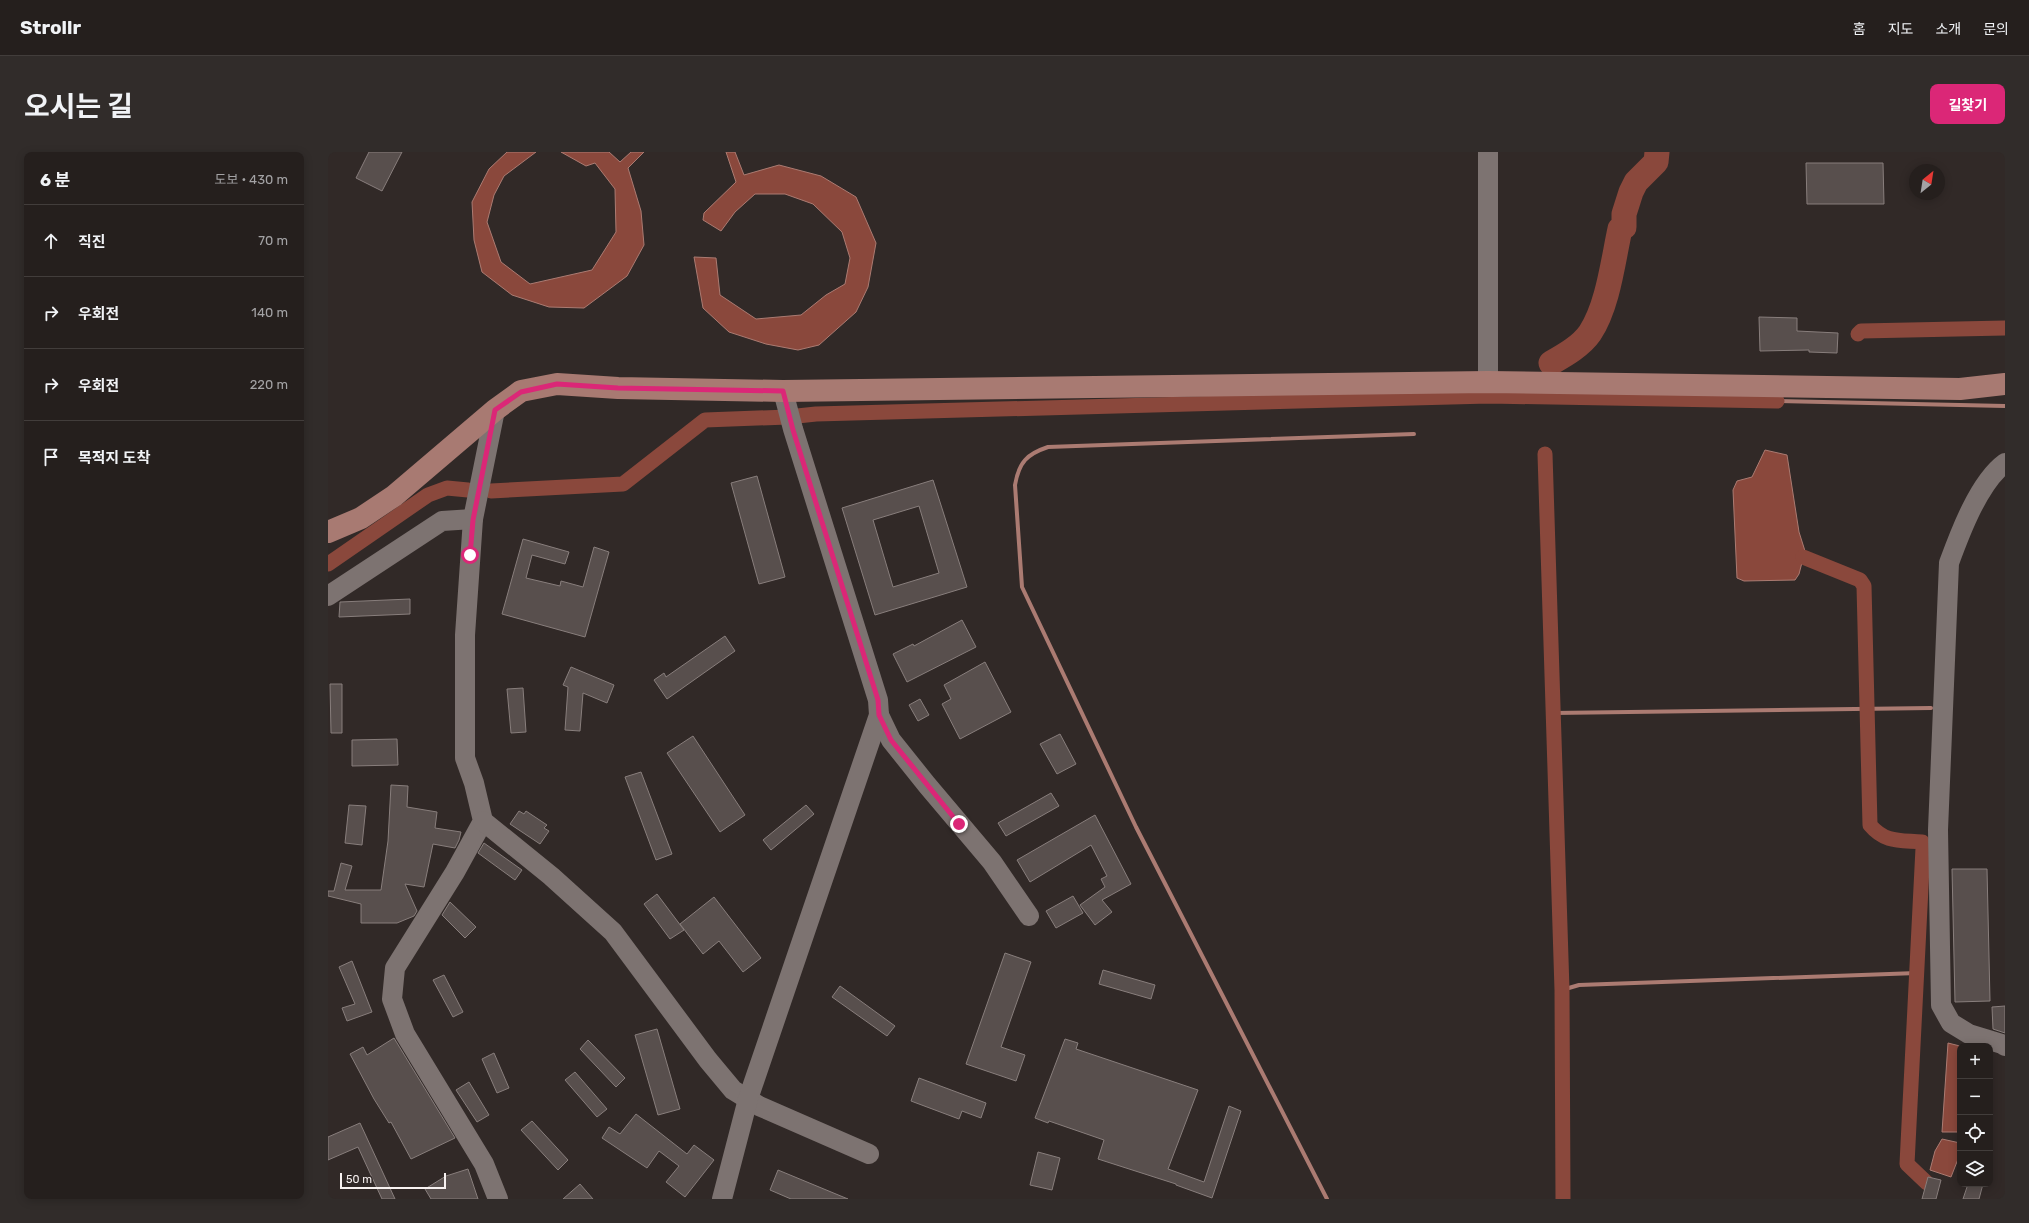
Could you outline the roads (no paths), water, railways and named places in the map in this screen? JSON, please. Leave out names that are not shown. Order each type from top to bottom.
[{"type":"main road","points":[[328,532],[361,518],[394,496],[495,410],[521,392],[557,384],[618,388],[783,391],[1488,382],[1960,390],[2005,384]]},
{"type":"street","points":[[1488,152],[1488,382]]},
{"type":"street","points":[[783,391],[793,430],[878,700],[879,715],[891,740],[992,862],[1029,916]]},
{"type":"street","points":[[495,410],[473,520],[465,635],[465,758],[474,783],[483,821],[551,876],[613,932],[708,1060],[733,1090],[759,1106],[869,1154]]},
{"type":"street","points":[[2005,463],[1983,487],[1961,531],[1949,563],[1938,830],[1941,1005],[1951,1023],[1969,1034],[2005,1046]]},
{"type":"street","points":[[328,596],[442,521],[473,520]]},
{"type":"street","points":[[722,1199],[748,1099],[879,715]]},
{"type":"street","points":[[483,821],[455,872],[396,968],[392,999],[405,1034],[484,1164],[498,1199]]},
{"type":"waterway","points":[[1551,363],[1582,342],[1590,333],[1596,322],[1606,297],[1620,229],[1624,227],[1624,214],[1631,192],[1636,182],[1656,162],[1657,152]]},
{"type":"waterway","points":[[1858,334],[1861,331],[2005,328]]},
{"type":"waterway","points":[[491,491],[623,484],[705,420],[788,417],[816,414],[1489,396],[1777,401]]},
{"type":"waterway","points":[[1777,401],[2005,406]]},
{"type":"waterway","points":[[1327,1199],[1136,827],[1022,587],[1015,485],[1019,470],[1025,460],[1029,456],[1048,447],[1414,434]]},
{"type":"waterway","points":[[1545,454],[1562,990],[1563,1199]]},
{"type":"waterway","points":[[328,564],[428,495],[447,488],[468,490]]},
{"type":"waterway","points":[[1803,557],[1860,580],[1864,586],[1870,825],[1881,835],[1893,840],[1922,842],[1923,848],[1907,1164],[1927,1183]]},
{"type":"waterway","points":[[1553,713],[1931,708]]},
{"type":"waterway","points":[[1562,990],[1579,985],[1917,973]]}]
